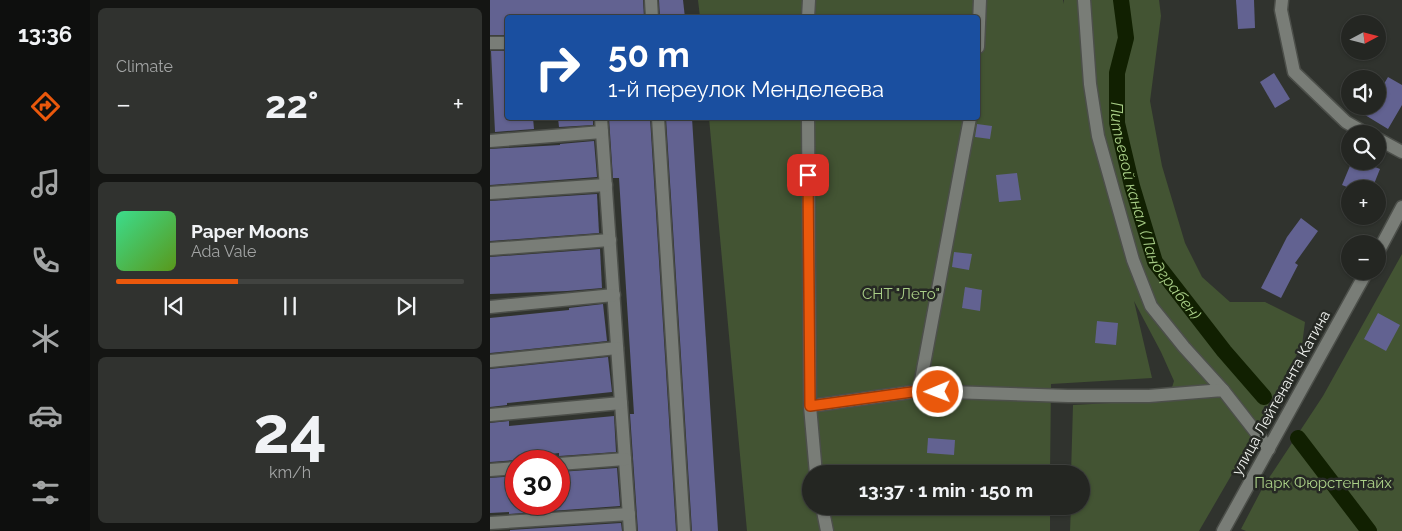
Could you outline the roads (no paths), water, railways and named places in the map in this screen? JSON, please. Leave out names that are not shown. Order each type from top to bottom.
[{"type":"street","points":[[650,0],[652,15]]},
{"type":"street","points":[[808,15],[809,0]]},
{"type":"street","points":[[979,15],[980,0]]},
{"type":"street","points":[[1084,0],[1090,84],[1098,136],[1133,260],[1152,306],[1184,347],[1223,390],[1269,449]]},
{"type":"street","points":[[1282,0],[1281,10],[1294,72],[1346,122],[1352,125]]},
{"type":"street","points":[[490,43],[505,43]]},
{"type":"street","points":[[601,120],[630,531]]},
{"type":"street","points":[[658,120],[684,531]]},
{"type":"street","points":[[808,120],[810,406],[815,465]]},
{"type":"street","points":[[919,391],[970,120]]},
{"type":"street","points":[[490,141],[602,132]]},
{"type":"street","points":[[1386,143],[1402,152]]},
{"type":"street","points":[[490,193],[606,185]]},
{"type":"street","points":[[1386,237],[1402,208]]},
{"type":"street","points":[[490,249],[610,240]]},
{"type":"street","name":"улица Лейтенанта Катина","points":[[1223,531],[1362,280]]},
{"type":"street","points":[[490,307],[614,295]]},
{"type":"street","points":[[490,361],[618,348]]},
{"type":"street","points":[[810,406],[919,391],[1068,396],[1149,396],[1223,390]]},
{"type":"street","points":[[490,415],[621,403]]},
{"type":"street","points":[[570,463],[625,459]]},
{"type":"street","points":[[490,470],[505,469]]},
{"type":"street","points":[[490,523],[629,514]]},
{"type":"street","points":[[824,515],[827,531]]},
{"type":"waterway","name":"Питьевой канал (Ландграбен)","points":[[1121,0],[1126,38],[1117,73],[1117,123],[1132,186],[1155,262],[1224,351],[1264,397]]},
{"type":"waterway","name":"Питьевой канал (Ландграбен)","points":[[1298,438],[1369,531]]},
{"type":"park label","name":"СНТ \"Лето\"","points":[[901,294]]},
{"type":"park label","name":"Парк Фюрстентайх","points":[[1323,483]]}]
